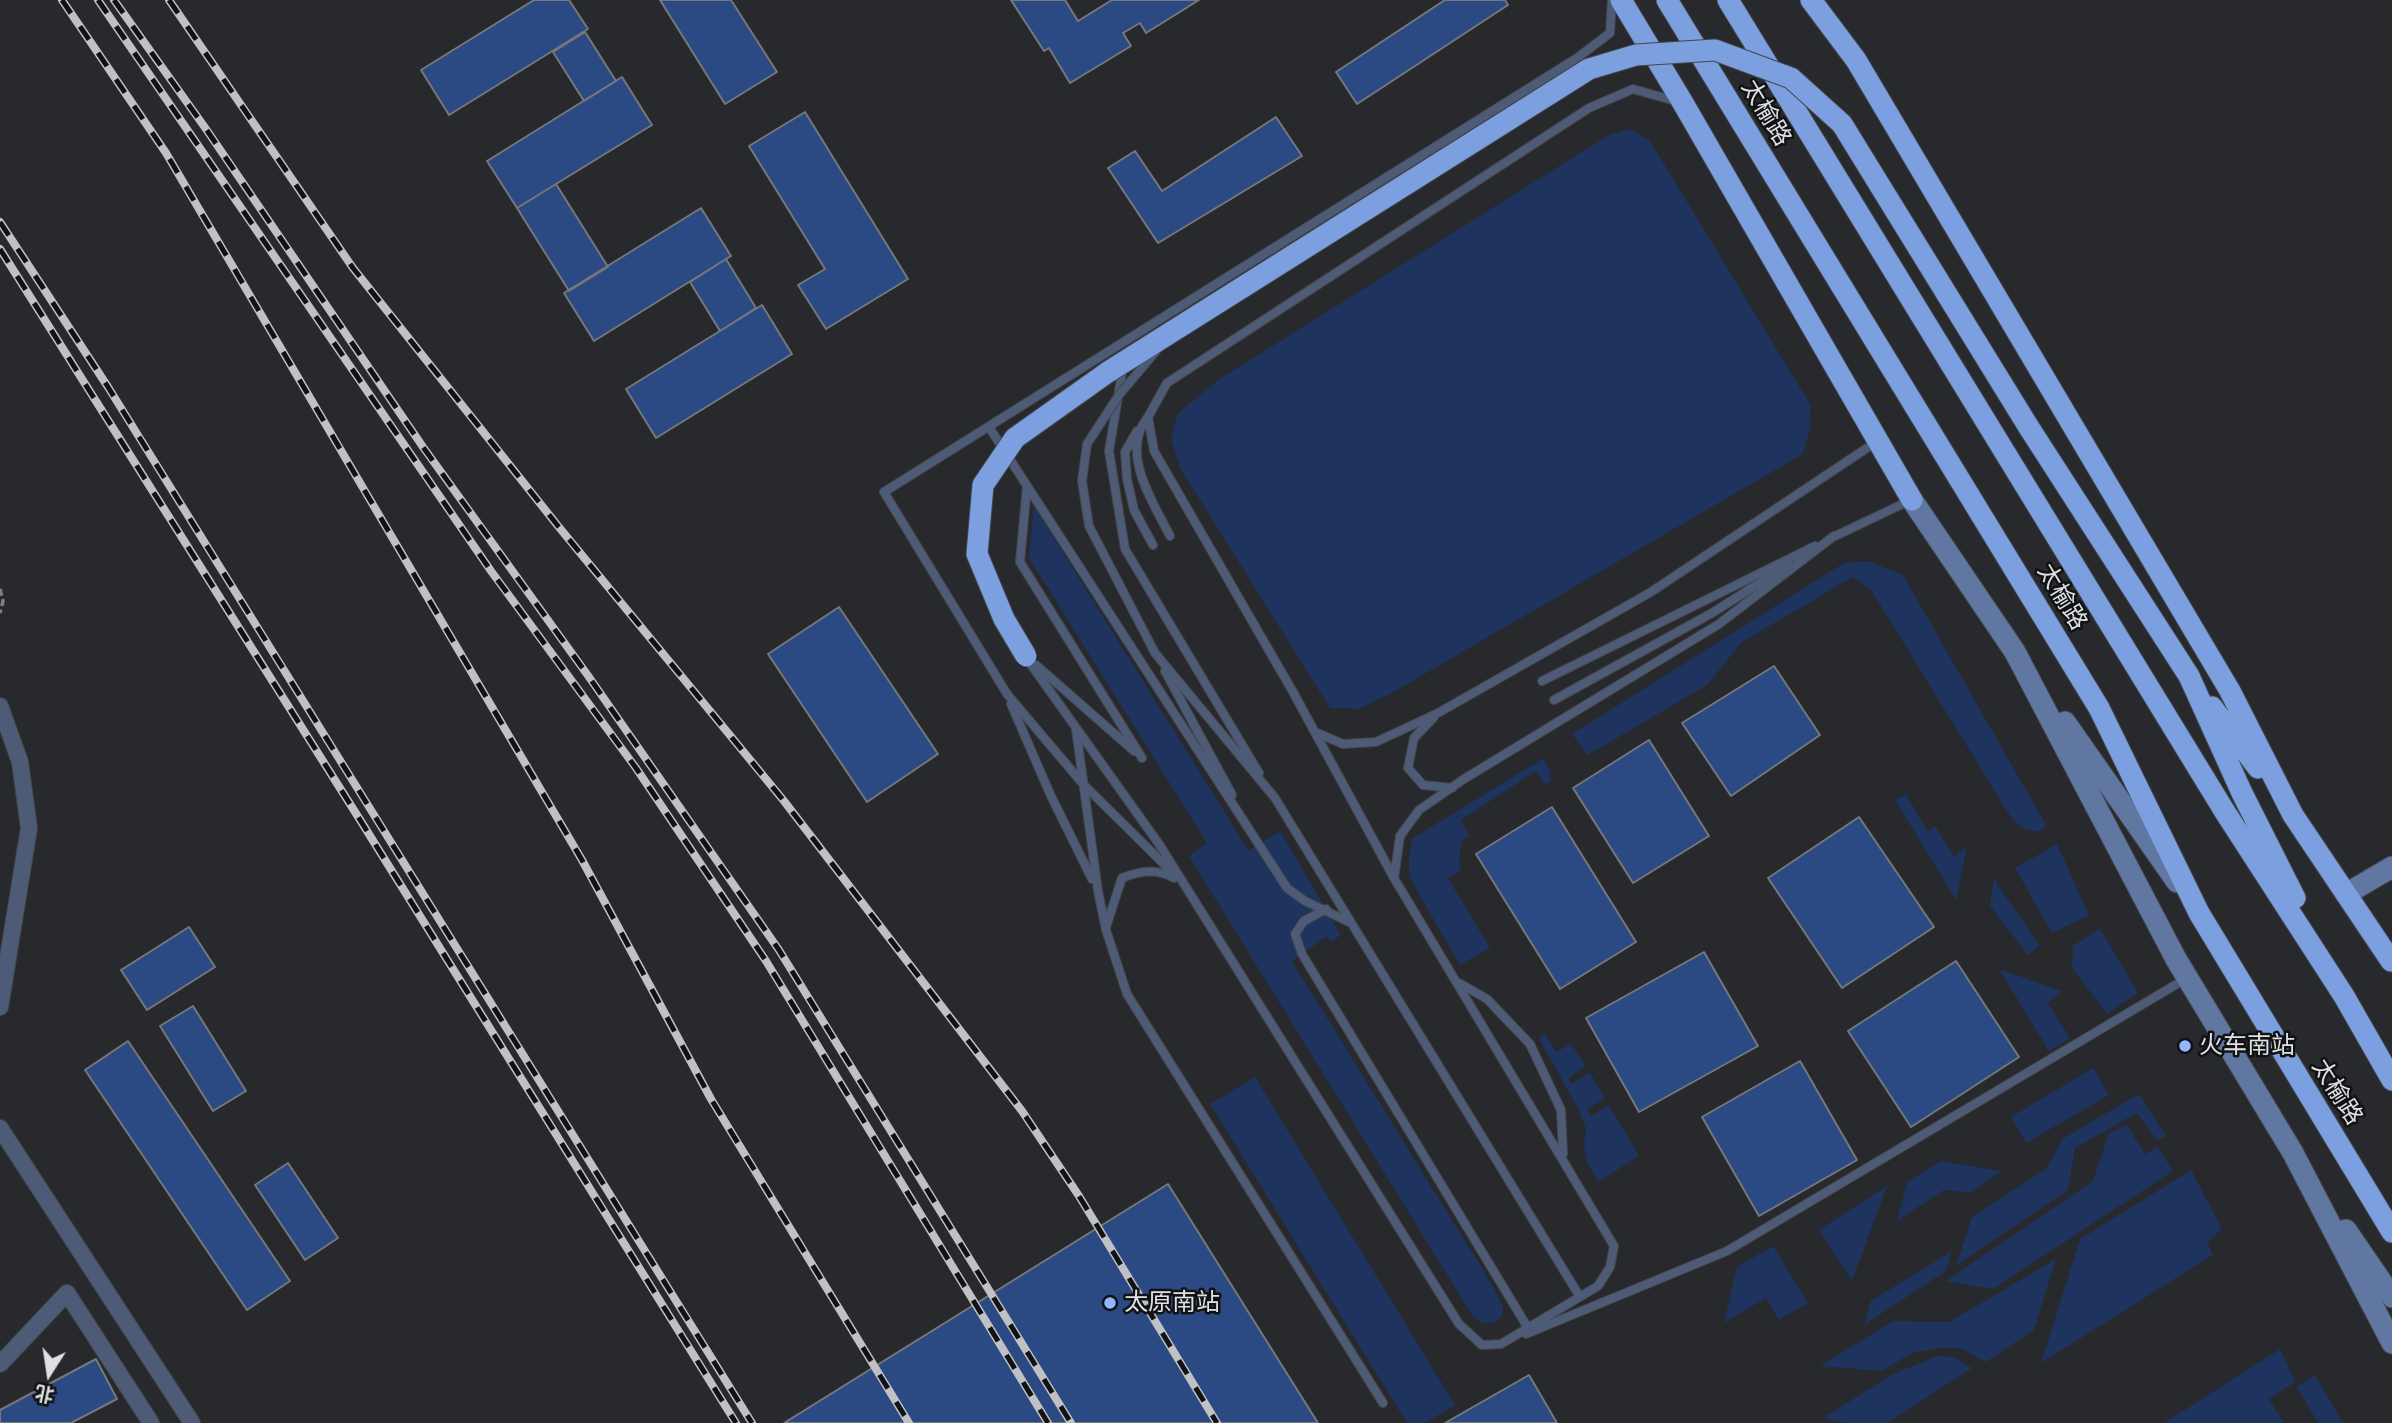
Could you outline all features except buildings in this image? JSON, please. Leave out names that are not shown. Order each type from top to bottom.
[{"type":"highway","points":[[1621,0],[1912,500]]},
{"type":"highway","name":"太榆路","points":[[1667,0],[2099,708],[2199,913],[2392,1232]]},
{"type":"highway","name":"太榆路","points":[[1728,0],[2225,812],[2344,996],[2392,1080]]},
{"type":"highway","points":[[1811,0],[1856,60],[2223,679],[2293,815]]},
{"type":"highway","points":[[1026,656],[1004,619],[977,554],[983,485],[1015,438],[1108,372],[1589,69],[1636,55],[1715,50],[1791,78],[1842,124],[2028,426],[2189,676],[2293,815],[2392,962]]},
{"type":"highway","points":[[2189,676],[2242,793],[2344,996]]},
{"type":"main road","points":[[1912,500],[2015,652],[2199,913]]},
{"type":"main road","points":[[2015,652],[2187,978],[2293,1153],[2392,1297]]},
{"type":"main road","points":[[2346,894],[2392,867]]},
{"type":"main road","points":[[2293,1153],[2392,1343]]},
{"type":"street","points":[[0,706],[20,762],[29,828],[0,1007]]},
{"type":"street","points":[[0,1128],[192,1423]]},
{"type":"street","points":[[0,1364],[67,1293],[143,1421]]},
{"type":"lane","points":[[1098,891],[1051,796],[1007,694],[884,492],[1577,58],[1609,33],[1612,0]]},
{"type":"lane","points":[[1153,545],[1134,510],[1127,479],[1125,452],[1167,383],[1589,108],[1633,89],[1683,103]]},
{"type":"lane","points":[[1172,331],[1119,395],[1087,444],[1082,481],[1088,526],[1261,850]]},
{"type":"lane","points":[[1128,340],[1109,451],[1125,549],[1580,1297]]},
{"type":"lane","points":[[1147,417],[1154,451],[1315,732],[1394,878],[1614,1246],[1610,1267],[1598,1286],[1501,1344]]},
{"type":"lane","points":[[989,427],[1286,888],[1305,901],[1351,923]]},
{"type":"lane","points":[[1138,429],[1136,450],[1143,482],[1170,536]]},
{"type":"lane","points":[[1315,732],[1343,744],[1376,742],[1438,713],[1651,592],[1878,440]]},
{"type":"lane","points":[[1026,656],[1142,758],[1020,562],[1027,486]]},
{"type":"lane","points":[[1542,681],[1912,500]]},
{"type":"lane","points":[[1394,878],[1400,836],[1419,810],[1719,624],[1834,536]]},
{"type":"lane","points":[[1554,700],[1712,613],[1834,536]]},
{"type":"lane","points":[[1155,653],[1275,798]]},
{"type":"lane","points":[[1026,656],[1185,884],[1459,1324],[1482,1345],[1501,1344],[1727,1251],[2187,978]]},
{"type":"lane","points":[[1007,694],[1083,784],[1185,884]]},
{"type":"lane","points":[[1438,713],[1414,738],[1408,768],[1423,785],[1452,788]]},
{"type":"lane","points":[[1076,726],[1098,891],[1106,930],[1127,994],[1383,1403]]},
{"type":"lane","points":[[1106,930],[1112,902],[1122,878],[1142,870],[1167,874],[1185,884]]},
{"type":"lane","points":[[1326,909],[1304,921],[1295,934],[1302,954],[1528,1328]]},
{"type":"lane","points":[[1457,982],[1487,999],[1530,1044],[1561,1110],[1563,1157]]},
{"type":"path","points":[[0,589],[0,613]]},
{"type":"shaded area","points":[[1630,129],[1650,141],[1810,404],[1811,425],[1803,454],[1390,694],[1359,709],[1330,708],[1180,468],[1171,439],[1178,413],[1218,380],[1609,135]]},
{"type":"shaded area","points":[[1034,506],[1249,851],[1280,831],[1341,935],[1332,941],[1326,937],[1292,961],[1494,1288],[1503,1306],[1502,1316],[1494,1323],[1481,1323],[1472,1315],[1189,856],[1207,843],[1029,558]]},
{"type":"shaded area","points":[[1868,561],[1903,575],[2046,825],[2039,832],[2022,828],[2010,816],[1871,590],[1853,577],[1742,642],[1707,685],[1588,755],[1572,734],[1844,563]]},
{"type":"shaded area","points":[[1544,758],[1551,782],[1544,784],[1536,771],[1461,820],[1469,836],[1462,841],[1459,860],[1461,870],[1448,878],[1490,948],[1460,965],[1411,879],[1409,861],[1413,838]]},
{"type":"shaded area","points":[[1906,794],[1928,832],[1935,826],[1954,857],[1967,846],[1956,900],[1895,800]]},
{"type":"shaded area","points":[[2057,844],[2089,915],[2052,933],[2015,868]]},
{"type":"shaded area","points":[[1994,879],[2040,946],[2028,955],[1990,906]]},
{"type":"shaded area","points":[[2100,928],[2138,993],[2107,1014],[2072,968],[2073,946]]},
{"type":"shaded area","points":[[1999,969],[2062,991],[2048,1003],[2070,1038],[2049,1051]]},
{"type":"shaded area","points":[[1545,1034],[1556,1052],[1571,1044],[1586,1066],[1569,1078],[1571,1084],[1590,1073],[1605,1098],[1587,1110],[1591,1116],[1609,1105],[1639,1156],[1598,1182],[1587,1162],[1584,1146],[1586,1129],[1578,1109],[1539,1038]]},
{"type":"shaded area","points":[[2093,1068],[2109,1095],[2026,1143],[2011,1117]]},
{"type":"shaded area","points":[[1255,1077],[1455,1405],[1425,1423],[1407,1423],[1210,1104]]},
{"type":"shaded area","points":[[2139,1094],[2166,1136],[2157,1140],[2137,1113],[2075,1148],[2068,1190],[1956,1266],[1972,1217],[2047,1168],[2062,1139]]},
{"type":"shaded area","points":[[2127,1125],[2145,1154],[2158,1147],[2173,1171],[1993,1289],[1946,1281],[2093,1181],[2109,1133]]},
{"type":"shaded area","points":[[1941,1161],[2002,1171],[1970,1193],[1944,1190],[1897,1221],[1907,1182]]},
{"type":"shaded area","points":[[2191,1170],[2222,1229],[2207,1243],[2213,1255],[2041,1363],[2080,1239]]},
{"type":"shaded area","points":[[1887,1186],[1852,1281],[1819,1230]]},
{"type":"shaded area","points":[[1773,1246],[1808,1303],[1779,1320],[1766,1298],[1724,1323],[1737,1267]]},
{"type":"shaded area","points":[[1952,1251],[1946,1271],[1864,1325],[1871,1301]]},
{"type":"shaded area","points":[[2056,1259],[2034,1330],[1986,1362],[1960,1348],[1939,1348],[1912,1353],[1882,1371],[1820,1366],[1893,1321],[1949,1322]]},
{"type":"shaded area","points":[[2280,1349],[2295,1382],[2269,1399],[2284,1423],[2164,1423]]},
{"type":"shaded area","points":[[1940,1355],[1955,1358],[1972,1368],[1887,1423],[1848,1423],[1823,1418],[1893,1374]]},
{"type":"shaded area","points":[[2315,1375],[2343,1423],[2318,1423],[2297,1387]]},
{"type":"railway","points":[[62,0],[166,153],[582,860],[711,1099],[909,1423]]},
{"type":"railway","points":[[98,0],[491,571],[636,768],[766,961],[1048,1423]]},
{"type":"railway","points":[[114,0],[206,129],[423,447],[589,677],[779,950],[1071,1423]]},
{"type":"railway","points":[[169,0],[353,268],[558,526],[784,801],[1022,1111],[1079,1196],[1217,1423]]},
{"type":"railway","points":[[0,222],[108,387],[752,1423]]},
{"type":"railway","points":[[0,249],[736,1423]]},
{"type":"place","name":"火车南站","points":[[2185,1046]]},
{"type":"place","name":"太原南站","points":[[1110,1303]]}]
